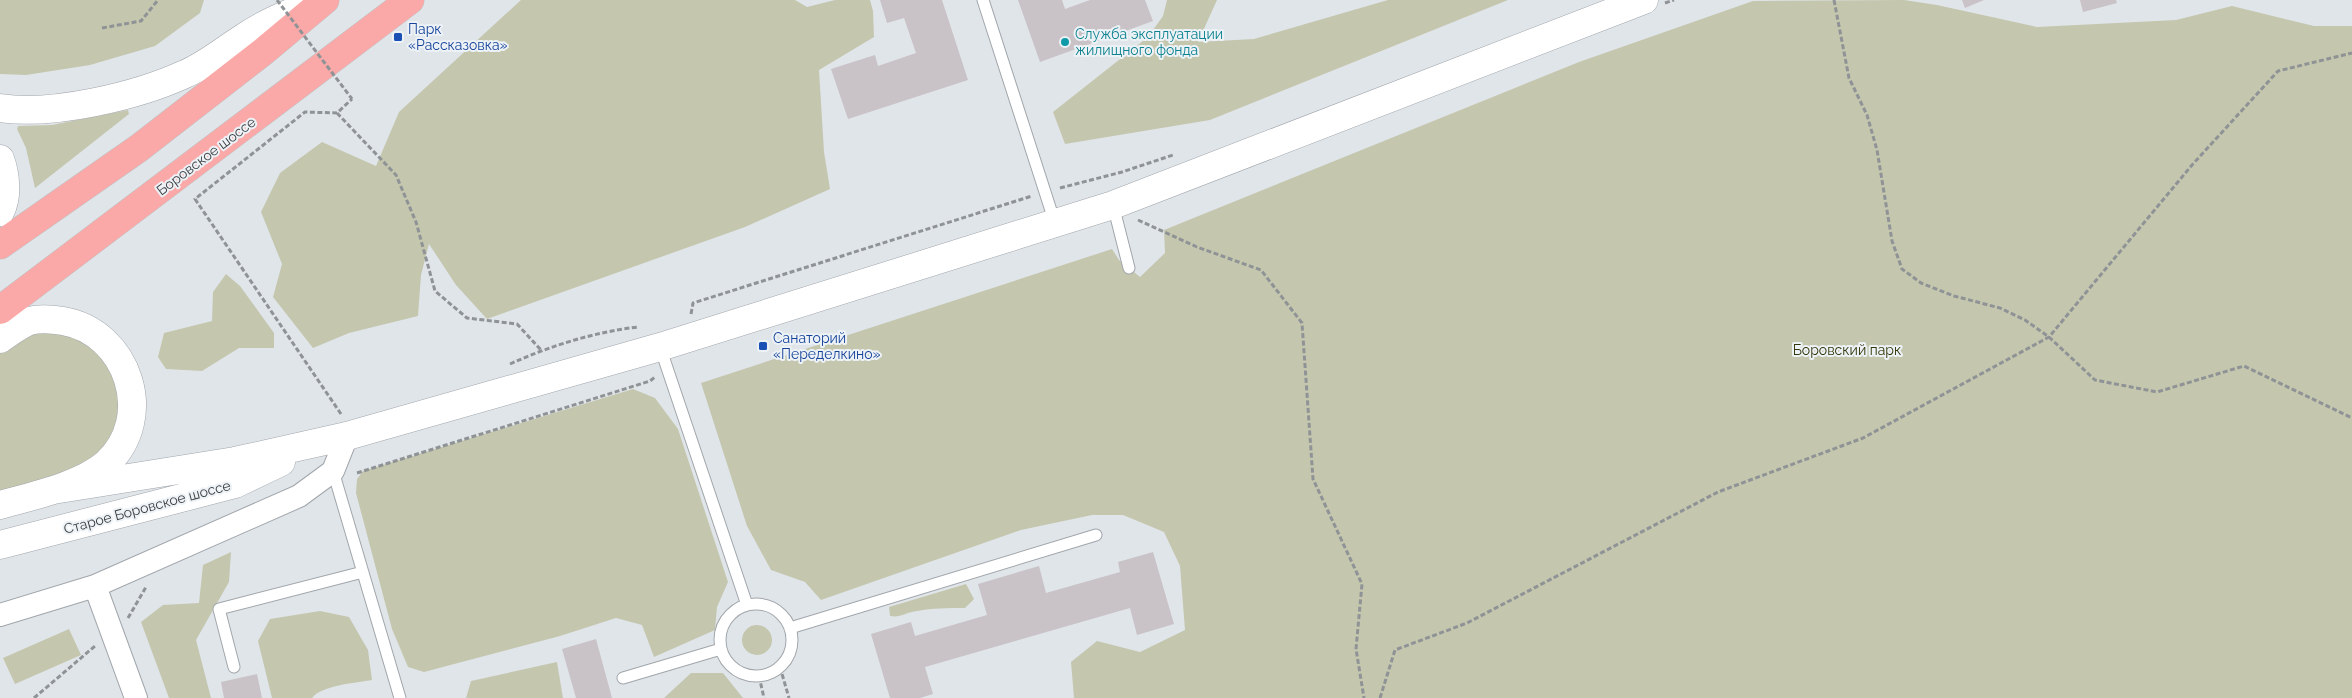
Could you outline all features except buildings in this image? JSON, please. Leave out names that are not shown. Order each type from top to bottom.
[{"type":"main road","points":[[0,245],[139,148],[264,51],[325,0]]},
{"type":"main road","name":"Боровское шоссе","points":[[0,310],[410,0]]},
{"type":"street","points":[[0,108],[24,110],[63,107],[124,94],[166,82],[205,64],[261,27],[319,0]]},
{"type":"street","points":[[0,505],[52,490],[236,461],[347,423],[660,347],[1055,223],[1121,211],[1644,0]]},
{"type":"street","points":[[0,158],[5,181],[4,203],[0,212]]},
{"type":"street","points":[[0,339],[30,321],[50,319],[77,324],[104,339],[117,355],[126,371],[131,389],[132,406],[127,433],[118,449],[100,468],[52,490]]},
{"type":"street","points":[[0,615],[95,586],[336,481],[347,423]]},
{"type":"street","name":"Старое Боровское шоссе","points":[[0,545],[235,484],[285,460],[347,423]]},
{"type":"street","points":[[0,521],[105,493],[285,460]]},
{"type":"street","points":[[95,586],[136,698]]},
{"type":"lane","points":[[983,0],[1055,223]]},
{"type":"lane","points":[[1121,211],[1129,268]]},
{"type":"lane","points":[[660,347],[747,605]]},
{"type":"lane","points":[[336,481],[400,698]]},
{"type":"lane","points":[[790,628],[1096,535]]},
{"type":"lane","points":[[234,667],[220,609],[363,572]]},
{"type":"lane","points":[[747,605],[771,606],[781,613],[790,628],[792,646],[788,657],[780,667],[770,673],[759,676],[747,675],[736,670],[727,662],[719,639],[727,617],[736,609],[747,605]]},
{"type":"lane","points":[[623,678],[721,648]]},
{"type":"path","points":[[102,28],[141,21],[158,0]]},
{"type":"path","points":[[277,0],[352,99],[337,112],[305,112],[195,199],[347,423],[357,473],[353,480],[336,481]]},
{"type":"path","points":[[1834,0],[1849,78],[1867,115],[1877,150],[1892,241],[1902,269],[1921,283],[1954,296],[2000,308],[2025,320],[2049,337],[2095,380],[2157,392],[2244,366],[2352,418]]},
{"type":"path","points":[[1380,698],[1395,650],[1466,623],[1718,492],[1863,438],[2049,337],[2192,164],[2278,70],[2352,53]]},
{"type":"path","points":[[337,112],[396,175],[416,222],[435,291],[467,318],[517,324],[541,350]]},
{"type":"path","points":[[689,321],[694,303],[1045,192],[1122,172],[1177,153]]},
{"type":"path","points":[[1121,211],[1198,248],[1261,270],[1302,323],[1313,479],[1362,584],[1356,649],[1364,698]]},
{"type":"path","points":[[506,365],[541,350],[614,330],[641,327]]},
{"type":"path","points":[[34,698],[124,624],[143,591],[151,582]]},
{"type":"path","points":[[780,667],[789,698]]},
{"type":"path","points":[[759,676],[764,698]]},
{"type":"green space","points":[[0,0],[204,0],[200,13],[155,46],[90,65],[26,75],[0,74]]},
{"type":"green space","points":[[521,0],[795,0],[807,7],[835,0],[870,0],[873,11],[874,37],[819,70],[824,152],[830,189],[745,227],[487,319],[456,285],[429,244],[421,275],[418,316],[349,333],[313,348],[273,297],[282,264],[261,212],[280,173],[322,142],[376,166],[399,112]]},
{"type":"green space","points":[[1167,0],[1217,0],[1198,42],[1254,39],[1388,0],[1508,0],[1210,120],[1065,144],[1053,112],[1148,37],[1163,16]]},
{"type":"green space","name":"Боровский парк","points":[[1904,0],[1937,5],[2037,27],[2176,20],[2232,6],[2314,26],[2352,26],[2352,698],[1074,698],[1071,662],[1097,641],[1140,652],[1185,630],[1180,566],[1164,532],[1123,515],[1092,515],[1021,530],[821,600],[805,582],[771,570],[747,526],[701,383],[1112,249],[1119,260],[1140,277],[1165,253],[1164,230],[1579,62],[1753,1]]},
{"type":"green space","points":[[128,110],[129,114],[35,188],[26,148],[17,129],[18,126],[52,125]]},
{"type":"green space","points":[[226,274],[240,286],[274,333],[274,348],[239,348],[202,371],[166,369],[158,357],[164,333],[212,321],[213,292]]},
{"type":"green space","points":[[42,331],[71,335],[105,358],[118,393],[118,416],[109,442],[82,468],[0,493],[0,349],[17,337]]},
{"type":"green space","points":[[633,389],[655,398],[678,429],[728,582],[717,607],[715,630],[654,657],[642,625],[616,618],[560,636],[424,672],[408,667],[392,629],[356,493],[357,479],[363,471]]},
{"type":"green space","points":[[231,552],[229,582],[196,640],[211,698],[169,698],[141,622],[163,605],[199,603],[203,565]]},
{"type":"green space","points":[[966,584],[974,599],[965,608],[929,609],[890,616],[889,607]]},
{"type":"green space","points":[[320,611],[349,617],[368,650],[372,680],[331,687],[312,698],[272,698],[258,641],[270,619]]},
{"type":"green space","points":[[757,625],[767,630],[772,640],[767,650],[757,655],[747,650],[742,640],[747,630]]},
{"type":"green space","points":[[69,629],[81,655],[15,684],[3,658]]},
{"type":"green space","points":[[557,662],[563,698],[466,698],[471,681]]},
{"type":"green space","points":[[691,673],[723,673],[743,698],[664,698]]},
{"type":"place","name":"Парк «Рассказовка»","points":[[398,37]]},
{"type":"place","name":"Служба эксплуатации жилищного фонда","points":[[1065,42]]},
{"type":"place","name":"Санаторий «Переделкино»","points":[[763,346]]}]
